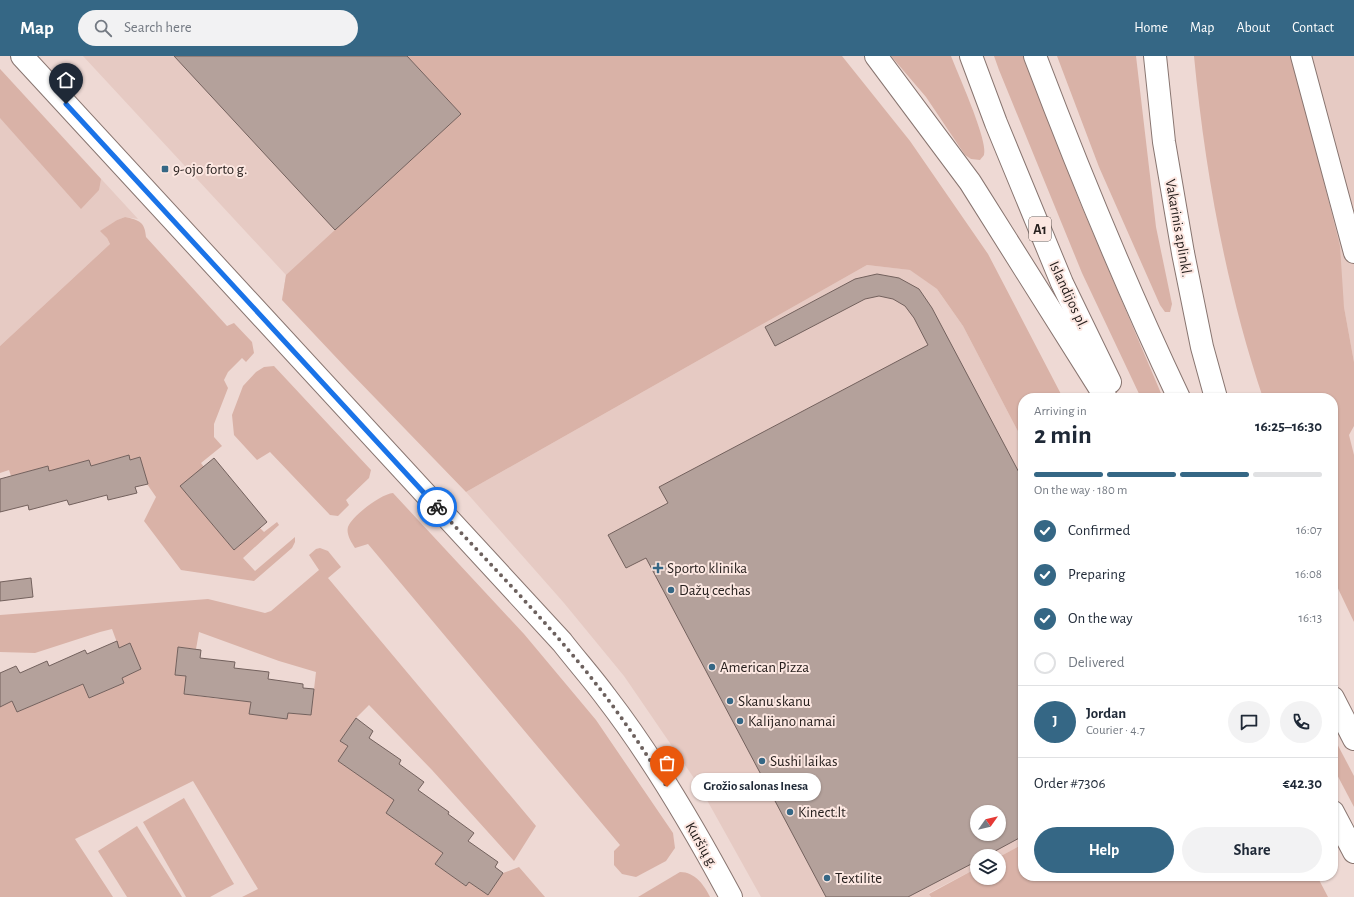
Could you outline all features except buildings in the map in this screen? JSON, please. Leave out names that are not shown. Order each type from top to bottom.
[{"type":"main road","name":"Kuršių g.","points":[[22,56],[562,642],[606,697],[644,751],[705,848],[731,897]]},
{"type":"main road","points":[[876,56],[970,182],[1103,393]]},
{"type":"main road","name":"Islandijos pl.","points":[[971,56],[996,123],[1062,283],[1116,393]]},
{"type":"main road","points":[[1035,56],[1109,242],[1142,320],[1177,393]]},
{"type":"main road","name":"Vakarinis aplinkl.","points":[[1155,56],[1164,142],[1183,254],[1202,347],[1215,393]]},
{"type":"main road","points":[[1338,708],[1354,739]]},
{"type":"main road","points":[[1338,822],[1354,852]]},
{"type":"lane","points":[[1301,56],[1354,253]]},
{"type":"shaded area","points":[[83,56],[407,56],[461,114],[282,300],[286,275]]},
{"type":"shaded area","points":[[407,56],[842,56],[910,141],[988,254],[1060,393],[1018,393],[1018,431],[963,326],[937,289],[910,270],[867,265],[466,492],[282,300],[286,275],[461,114]]},
{"type":"shaded area","points":[[891,56],[951,56],[982,136],[984,155],[980,160],[971,159],[965,155],[926,97]]},
{"type":"shaded area","points":[[994,56],[1025,56],[1079,200],[1161,393],[1139,393],[1082,273]]},
{"type":"shaded area","points":[[1057,56],[1136,56],[1156,227],[1172,304],[1170,312],[1165,312],[1160,305],[1099,167]]},
{"type":"shaded area","points":[[1194,56],[1292,56],[1340,246],[1344,307],[1354,362],[1354,426],[1349,435],[1354,455],[1354,622],[1338,588],[1338,393],[1261,393],[1238,314],[1228,272],[1211,186]]},
{"type":"shaded area","points":[[1292,56],[1354,56],[1354,362],[1344,307]]},
{"type":"shaded area","points":[[0,69],[138,219],[125,217],[117,220],[101,231],[110,244],[0,346]]},
{"type":"shaded area","points":[[0,69],[101,179],[99,190],[81,209],[0,118]]},
{"type":"shaded area","points":[[125,217],[140,222],[143,225],[146,237],[227,326],[234,323],[252,342],[254,353],[246,362],[242,358],[228,372],[224,380],[228,388],[214,424],[214,437],[222,446],[201,463],[204,467],[181,486],[234,550],[260,528],[264,532],[277,522],[279,525],[243,558],[255,571],[295,537],[295,542],[292,548],[254,581],[181,570],[144,521],[156,497],[147,484],[140,457],[130,460],[128,455],[91,466],[89,460],[49,471],[48,466],[11,476],[9,470],[0,473],[0,346],[110,244],[107,238],[100,231],[117,220]]},
{"type":"shaded area","points":[[867,265],[911,270],[937,289],[963,326],[1018,431],[1018,847],[1006,853],[1006,849],[970,849],[970,872],[929,893],[931,897],[761,897],[698,784],[624,676],[564,603],[466,492]]},
{"type":"shaded area","points":[[274,366],[371,470],[369,478],[346,500],[349,505],[338,516],[330,515],[270,452],[257,460],[234,435],[232,415],[243,386],[256,372],[264,367]]},
{"type":"shaded area","points":[[393,493],[524,634],[596,720],[673,833],[675,848],[666,861],[636,877],[622,874],[614,865],[614,851],[620,845],[368,544],[355,548],[348,535],[348,527],[351,522],[375,501],[381,497]]},
{"type":"shaded area","points":[[320,548],[328,551],[341,567],[328,578],[536,826],[514,861],[432,770],[369,705],[356,718],[341,741],[348,746],[338,761],[370,783],[397,797],[386,813],[417,835],[445,849],[435,864],[466,886],[469,882],[488,895],[503,873],[519,867],[545,897],[242,897],[258,889],[193,781],[75,839],[113,897],[0,897],[0,700],[3,705],[12,701],[17,712],[83,684],[89,698],[124,683],[122,678],[141,669],[130,643],[119,648],[112,629],[35,653],[0,652],[0,615],[208,599],[265,613],[271,611],[319,570],[309,555],[316,549]],"holes":[[[199,632],[279,661],[316,672],[311,715],[288,713],[287,719],[250,714],[251,696],[220,699],[184,694],[186,676],[175,675],[178,647],[196,649]]]},
{"type":"shaded area","points":[[1338,746],[1354,776],[1354,807],[1338,777]]},
{"type":"shaded area","points":[[184,798],[234,884],[210,897],[186,897],[143,822]]},
{"type":"shaded area","points":[[137,826],[182,897],[127,897],[98,851]]},
{"type":"shaded area","points":[[1018,847],[1018,881],[1320,881],[1328,897],[931,897],[929,894],[970,872],[970,885],[1006,885],[1006,853]]},
{"type":"shaded area","points":[[680,872],[690,874],[695,877],[705,888],[710,897],[638,897]]},
{"type":"way so far","points":[[437,507],[562,642],[606,697],[667,787]]},
{"type":"place","name":"9-ojo forto g.","points":[[165,169]]},
{"type":"place","name":"Sporto klinika","points":[[658,568]]},
{"type":"place","name":"Dažų cechas","points":[[671,590]]},
{"type":"place","name":"American Pizza","points":[[712,667]]},
{"type":"place","name":"Skanu skanu","points":[[730,701]]},
{"type":"place","name":"Kalijano namai","points":[[740,721]]},
{"type":"place","name":"Sushi laikas","points":[[762,761]]},
{"type":"place","name":"Grožio salonas Inesa","points":[[667,787]]},
{"type":"place","name":"Kinect.lt","points":[[790,812]]},
{"type":"place","name":"Textilite","points":[[827,878]]},
{"type":"route","points":[[66,104],[437,507]]}]
